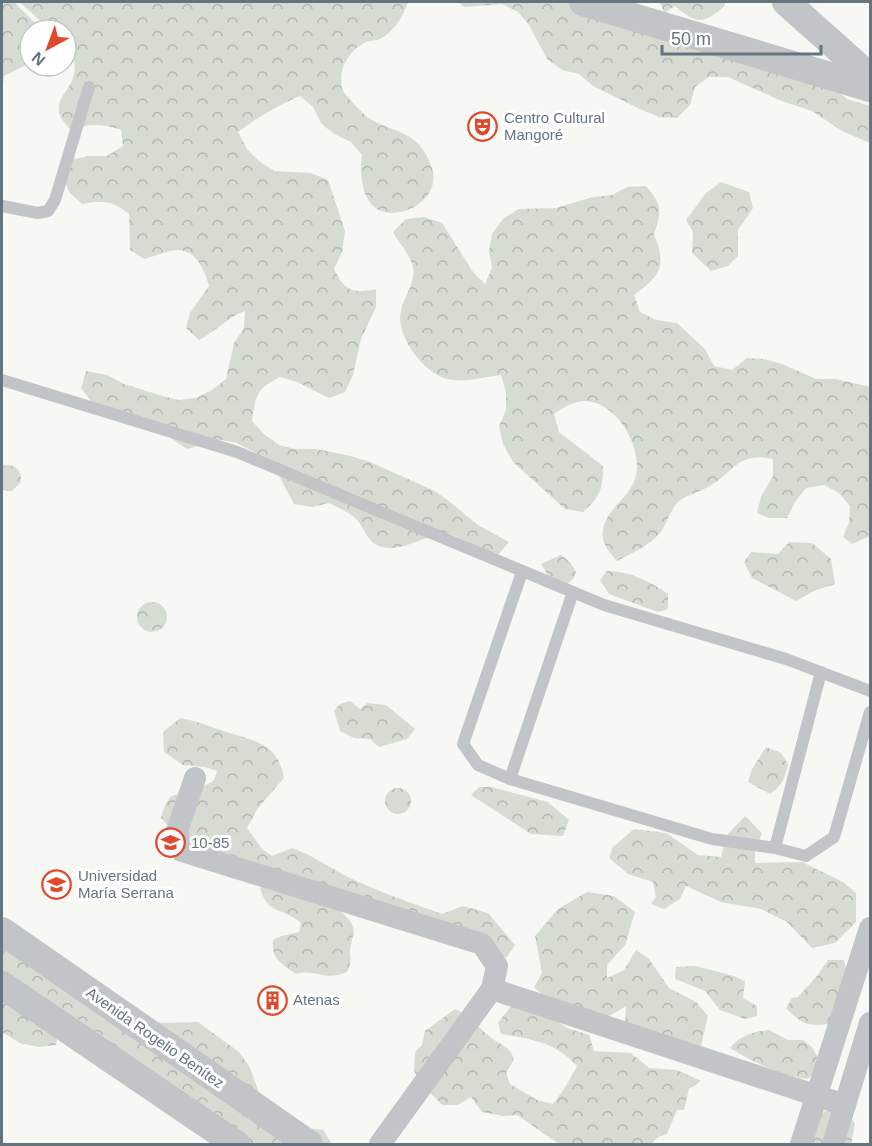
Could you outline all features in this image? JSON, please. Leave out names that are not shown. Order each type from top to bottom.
[{"type":"street","points":[[583,2],[870,88]]},
{"type":"street","points":[[793,4],[870,77]]},
{"type":"street","points":[[195,778],[177,831],[182,851],[482,944],[497,966],[492,989],[380,1144]]},
{"type":"street","points":[[801,1144],[870,928]]},
{"type":"street","name":"Avenida Rogelio Benítez","points":[[2,931],[309,1144]]},
{"type":"street","points":[[2,985],[236,1144]]},
{"type":"street","points":[[492,989],[845,1105]]},
{"type":"street","points":[[832,1144],[870,1023]]},
{"type":"lane","points":[[2,206],[38,213],[48,211],[55,200],[88,87]]},
{"type":"lane","points":[[2,380],[237,452],[604,605],[728,643],[753,648],[870,691]]},
{"type":"lane","points":[[522,572],[463,744],[478,765],[510,779],[712,839],[775,848],[806,856],[834,837],[870,712]]},
{"type":"lane","points":[[510,779],[573,592]]},
{"type":"lane","points":[[775,848],[821,672]]},
{"type":"green space","points":[[2,2],[14,2],[30,18],[18,18],[18,69],[4,76],[2,95]]},
{"type":"green space","points":[[19,2],[408,2],[395,27],[387,35],[364,43],[350,54],[342,71],[341,85],[367,117],[405,134],[419,144],[425,152],[432,169],[433,179],[430,192],[420,203],[398,212],[377,209],[365,192],[362,181],[362,155],[351,142],[334,134],[321,123],[313,107],[300,96],[268,112],[238,132],[247,149],[274,171],[311,173],[328,180],[345,231],[342,252],[334,269],[342,282],[350,289],[361,291],[376,289],[376,307],[361,339],[353,375],[345,392],[329,398],[297,382],[280,377],[266,385],[258,394],[252,421],[279,445],[351,456],[435,491],[478,525],[509,542],[497,556],[450,534],[434,536],[399,547],[382,547],[370,540],[357,520],[329,503],[312,507],[294,504],[278,474],[252,451],[237,443],[221,440],[187,449],[172,439],[161,427],[91,401],[81,388],[86,371],[107,375],[124,384],[178,400],[196,398],[212,390],[226,379],[234,343],[244,328],[245,311],[199,340],[186,328],[190,313],[209,286],[199,262],[189,253],[177,250],[144,259],[130,250],[129,214],[107,202],[82,204],[69,192],[63,176],[70,160],[89,156],[107,156],[123,146],[121,130],[96,125],[70,129],[63,121],[59,113],[59,104],[73,78],[78,78],[78,18],[37,18]]},
{"type":"green space","points":[[458,2],[606,2],[832,87],[847,99],[870,106],[870,143],[842,131],[812,111],[779,100],[728,77],[709,77],[695,87],[690,105],[677,118],[659,117],[593,86],[579,74],[562,70],[547,59],[529,25],[518,12],[502,4],[465,7]]},
{"type":"green space","points":[[660,2],[726,2],[712,16],[702,20],[688,16],[675,6],[664,13]]},
{"type":"green space","points":[[721,182],[749,192],[753,208],[738,230],[738,256],[728,266],[711,271],[692,253],[693,232],[686,220],[706,193]]},
{"type":"green space","points":[[646,186],[659,208],[654,234],[661,263],[656,276],[634,295],[640,312],[656,320],[677,323],[705,349],[714,366],[732,370],[747,358],[764,359],[816,379],[836,379],[870,387],[870,536],[852,544],[843,537],[849,522],[850,506],[839,493],[824,485],[806,488],[795,502],[787,518],[769,518],[757,513],[761,497],[773,476],[773,459],[761,457],[743,461],[708,487],[679,501],[656,538],[617,561],[604,542],[603,529],[610,513],[628,493],[636,476],[637,466],[629,435],[616,416],[607,409],[587,401],[574,403],[554,414],[559,432],[603,466],[601,487],[593,502],[583,512],[565,509],[513,462],[503,444],[499,426],[506,410],[506,392],[501,375],[467,380],[447,379],[429,369],[413,352],[402,331],[400,321],[401,311],[412,282],[412,264],[393,232],[406,219],[424,217],[442,223],[473,272],[485,284],[492,268],[489,251],[492,234],[503,219],[518,209],[556,208],[593,197],[612,195],[627,187]]},
{"type":"green space","points":[[2,466],[16,468],[21,475],[21,482],[12,491],[2,490]]},
{"type":"green space","points":[[789,542],[812,543],[831,559],[835,584],[814,591],[796,601],[752,578],[744,562],[751,552],[778,554]]},
{"type":"green space","points":[[561,555],[570,562],[576,572],[574,578],[567,584],[549,577],[541,564]]},
{"type":"green space","points":[[607,571],[631,575],[647,581],[668,594],[668,609],[658,612],[609,594],[600,580]]},
{"type":"green space","points":[[152,602],[158,603],[166,611],[166,623],[158,631],[152,632],[146,631],[138,623],[137,617],[138,611],[146,603]]},
{"type":"green space","points":[[350,701],[360,709],[367,703],[386,705],[415,729],[407,739],[379,747],[370,739],[354,738],[340,731],[334,711],[340,704]]},
{"type":"green space","points":[[180,718],[258,742],[266,746],[277,758],[284,778],[258,808],[247,828],[262,849],[272,856],[292,848],[361,883],[442,914],[463,906],[488,913],[515,945],[506,958],[488,944],[182,842],[161,818],[167,801],[174,795],[189,793],[206,785],[214,780],[217,771],[205,767],[183,765],[164,752],[163,732]]},
{"type":"green space","points":[[766,747],[781,753],[788,764],[782,781],[770,794],[748,782],[752,769]]},
{"type":"green space","points":[[479,787],[491,787],[548,802],[569,820],[563,836],[531,834],[471,795]]},
{"type":"green space","points":[[398,788],[407,792],[411,801],[407,810],[398,814],[389,810],[385,801],[389,792]]},
{"type":"green space","points":[[745,816],[762,833],[755,850],[755,863],[802,862],[843,882],[856,893],[856,922],[835,943],[812,948],[787,922],[761,909],[721,902],[686,886],[680,899],[664,909],[651,904],[656,897],[653,882],[628,874],[609,858],[613,847],[634,829],[666,833],[698,855],[721,857],[727,835]]},
{"type":"green space","points":[[267,882],[316,899],[340,911],[348,919],[354,932],[347,972],[332,976],[296,974],[278,960],[274,952],[273,940],[299,932],[301,923],[268,903],[260,888]]},
{"type":"green space","points":[[587,892],[614,896],[635,912],[625,945],[607,965],[607,978],[624,970],[636,950],[649,959],[669,988],[696,1002],[708,1016],[701,1046],[625,1025],[626,1006],[608,1017],[547,999],[534,987],[542,973],[535,936],[558,909]]},
{"type":"green space","points":[[2,925],[146,1020],[163,1023],[198,1022],[239,1052],[250,1068],[262,1101],[288,1126],[323,1130],[332,1144],[248,1144],[59,1028],[56,1045],[39,1047],[20,1043],[2,1032],[2,1001],[14,979],[2,970]]},
{"type":"green space","points":[[828,960],[844,960],[848,978],[834,1015],[828,1024],[804,1023],[786,1008],[792,998],[798,997],[817,976]]},
{"type":"green space","points":[[696,966],[745,981],[743,998],[757,1006],[757,1016],[745,1019],[720,1010],[705,991],[675,979],[676,967]]},
{"type":"green space","points":[[511,1006],[553,1018],[567,1028],[589,1035],[594,1051],[631,1053],[649,1068],[677,1070],[701,1081],[689,1089],[684,1110],[677,1110],[667,1134],[658,1137],[651,1144],[559,1144],[517,1115],[503,1116],[482,1112],[471,1097],[458,1105],[442,1105],[418,1080],[414,1070],[415,1052],[422,1045],[425,1031],[455,1009],[469,1017],[489,1036],[510,1051],[514,1059],[506,1073],[510,1084],[537,1100],[553,1104],[566,1086],[577,1066],[569,1058],[542,1043],[501,1034],[498,1023]]},
{"type":"green space","points":[[769,1030],[788,1040],[803,1040],[813,1048],[818,1058],[816,1070],[808,1079],[768,1068],[730,1048],[747,1035]]},
{"type":"green space","points":[[833,1110],[850,1117],[855,1124],[851,1144],[810,1144],[815,1113]]},
{"type":"place","name":"Centro Cultural Mangoré","points":[[483,127]]},
{"type":"place","name":"10-85","points":[[170,843]]},
{"type":"place","name":"Universidad María Serrana","points":[[57,885]]},
{"type":"place","name":"Atenas","points":[[272,1000]]}]
